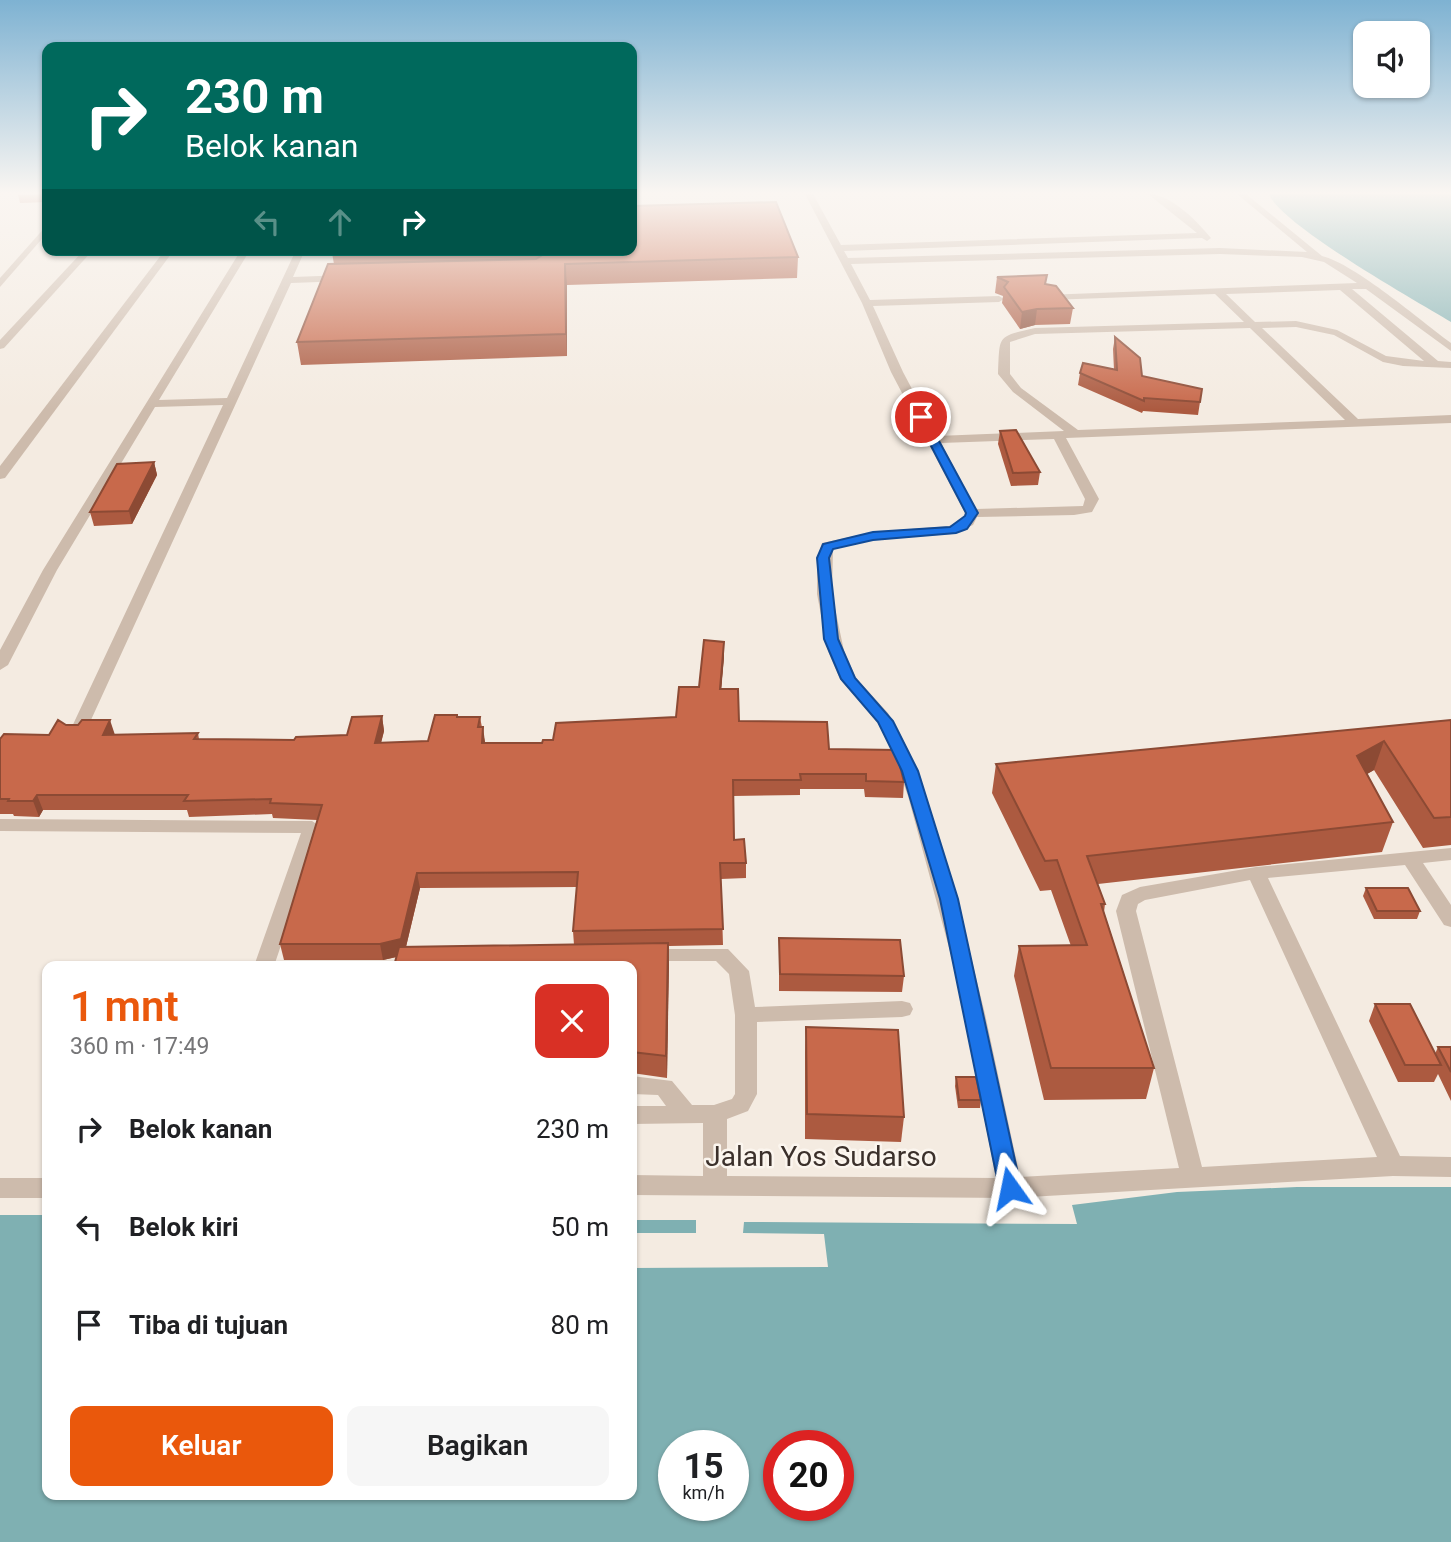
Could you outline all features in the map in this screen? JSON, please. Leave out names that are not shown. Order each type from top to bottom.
[{"type":"street","points":[[0,284],[15,266]]},
{"type":"street","points":[[0,346],[74,266]]},
{"type":"street","points":[[0,475],[158,266]]},
{"type":"street","points":[[0,665],[50,570],[236,266]]},
{"type":"street","points":[[77,733],[294,266]]},
{"type":"street","points":[[848,266],[897,372],[972,513]]},
{"type":"street","points":[[1334,266],[1368,286],[1451,348]]},
{"type":"street","points":[[287,280],[353,278]]},
{"type":"street","points":[[1049,297],[1368,286]]},
{"type":"street","points":[[1343,287],[1436,365]]},
{"type":"street","points":[[1217,291],[1354,422]]},
{"type":"street","points":[[867,303],[999,299]]},
{"type":"street","points":[[1075,434],[1017,390],[1004,374],[1005,342],[1009,337],[1035,331],[1296,324],[1337,333],[1383,359],[1451,365]]},
{"type":"street","points":[[1400,346],[1413,346]]},
{"type":"street","points":[[1362,348],[1387,347]]},
{"type":"street","points":[[151,404],[232,401]]},
{"type":"street","points":[[933,440],[1451,419]]},
{"type":"street","points":[[972,513],[1087,509],[1092,499],[1058,435]]},
{"type":"street","points":[[972,513],[968,522],[951,530],[873,536],[827,546],[823,558],[831,639],[848,679],[885,721],[910,771],[945,886],[1010,1188]]},
{"type":"street","points":[[0,825],[312,827],[266,961]]},
{"type":"street","points":[[1193,1178],[1126,911],[1129,900],[1140,894],[1255,873],[1451,854]]},
{"type":"street","points":[[1410,858],[1451,920]]},
{"type":"street","points":[[1255,873],[1393,1166]]},
{"type":"street","points":[[624,956],[721,954],[739,971],[746,1015],[746,1094],[740,1105],[715,1114],[637,1115]]},
{"type":"street","points":[[746,1015],[902,1009]]},
{"type":"street","points":[[637,1085],[664,1087],[687,1115]]},
{"type":"street","points":[[715,1114],[715,1185]]},
{"type":"street","name":"Jalan Yos Sudarso","points":[[637,1185],[1010,1188],[1393,1166],[1451,1167]]},
{"type":"street","points":[[0,1188],[42,1188]]},
{"type":"water","points":[[1359,266],[1451,266],[1451,322]]},
{"type":"water","points":[[1297,1187],[1451,1187],[1451,1542],[0,1542],[0,1215],[42,1215],[42,1500],[637,1500],[637,1268],[828,1267],[824,1234],[743,1233],[744,1222],[1077,1224],[1072,1205],[1177,1192]]},
{"type":"water","points":[[637,1220],[696,1220],[696,1233],[637,1233]]},
{"type":"building","points":[[327,266],[565,266],[566,334],[297,342]]},
{"type":"building","points":[[1047,275],[1045,284],[1056,286],[1073,308],[1022,312],[1004,287],[1008,282],[997,277]]},
{"type":"building","points":[[1115,337],[1140,358],[1142,376],[1202,389],[1200,402],[1144,398],[1144,401],[1080,373],[1083,363],[1117,370]]},
{"type":"building","points":[[1016,430],[1040,472],[1013,473],[1000,431]]},
{"type":"building","points":[[154,462],[129,511],[90,512],[117,464]]},
{"type":"building","points":[[704,640],[724,642],[720,689],[738,689],[739,721],[827,722],[829,749],[896,750],[904,782],[866,781],[866,774],[800,774],[801,780],[733,780],[734,840],[744,839],[746,863],[720,863],[723,929],[573,931],[578,872],[417,873],[401,939],[380,944],[280,944],[322,805],[270,803],[271,799],[184,801],[188,795],[37,795],[33,801],[0,799],[0,739],[4,734],[49,735],[58,720],[66,725],[78,725],[82,720],[110,720],[103,735],[198,733],[194,739],[294,740],[296,737],[347,735],[352,717],[382,716],[375,743],[428,741],[435,715],[457,715],[480,717],[478,727],[483,727],[482,743],[542,743],[543,740],[553,740],[556,723],[676,717],[679,687],[699,687]]},
{"type":"building","points":[[1451,720],[1451,817],[1434,818],[1384,741],[1357,756],[1393,822],[1087,856],[1105,904],[1101,904],[1154,1068],[1051,1068],[1019,946],[1087,945],[1057,860],[1045,861],[996,764]]},
{"type":"building","points":[[1366,888],[1408,888],[1420,911],[1377,911]]},
{"type":"building","points":[[779,938],[900,940],[904,976],[780,974]]},
{"type":"building","points":[[668,943],[666,1056],[637,1053],[637,961],[395,961],[399,947]]},
{"type":"building","points":[[1375,1004],[1410,1004],[1441,1065],[1405,1065]]},
{"type":"building","points":[[806,1027],[898,1030],[904,1117],[807,1114]]},
{"type":"building","points":[[1438,1047],[1451,1047],[1451,1072]]},
{"type":"building","points":[[956,1077],[976,1077],[981,1100],[959,1100]]},
{"type":"route","points":[[921,417],[972,513],[971,517],[962,526],[951,530],[873,536],[827,546],[823,558],[831,639],[848,679],[885,721],[910,771],[949,899],[1010,1188]]}]
